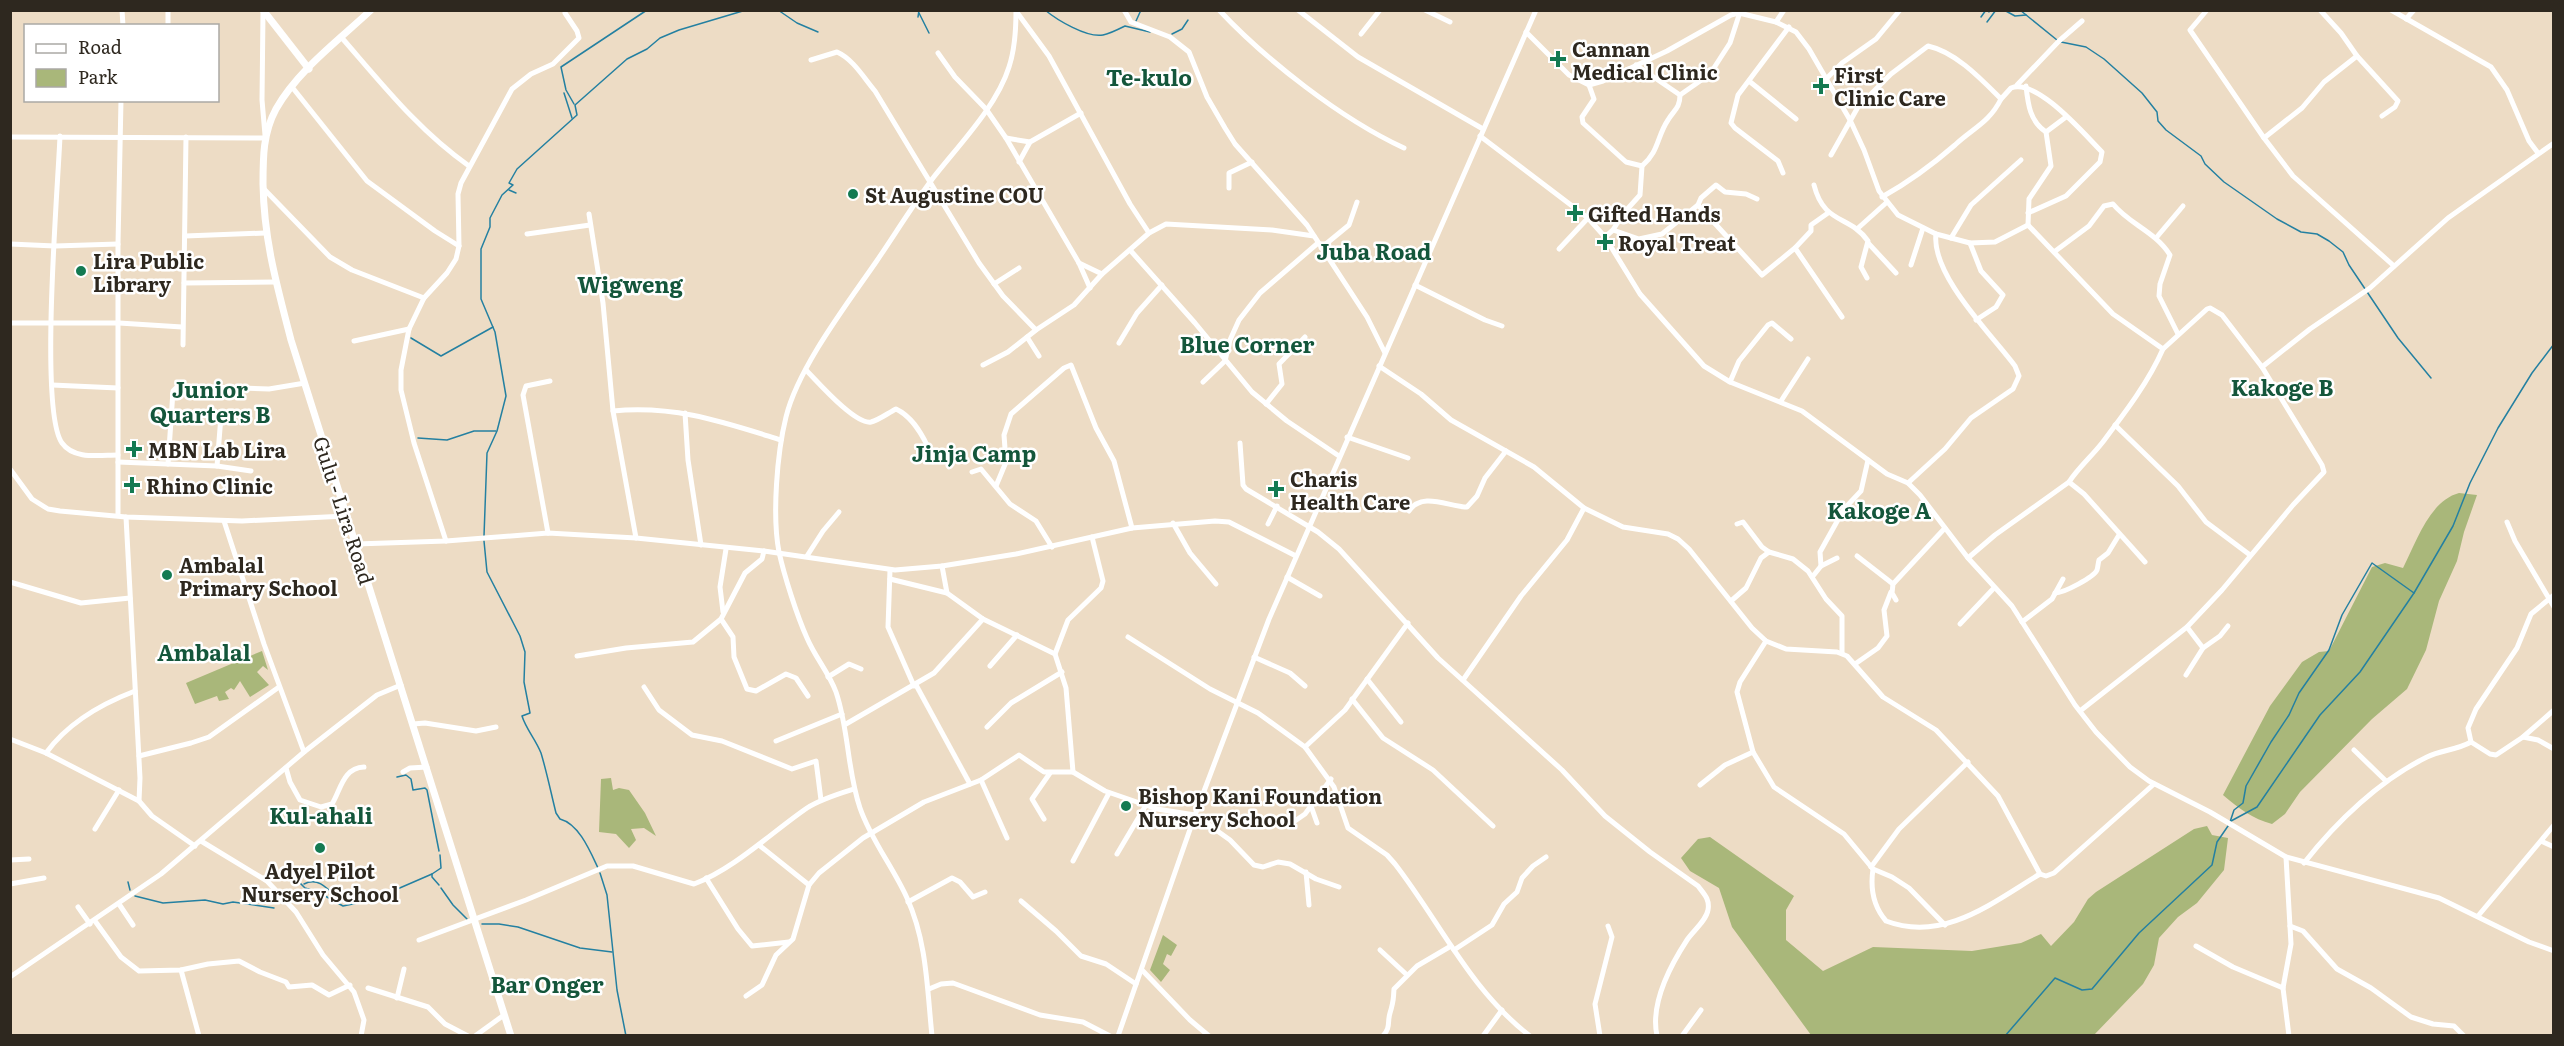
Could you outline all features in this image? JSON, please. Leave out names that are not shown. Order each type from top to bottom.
[{"type":"main road","name":"Gulu - Lira Road","points":[[371,10],[309,69],[276,109],[265,136],[263,188],[265,233],[275,282],[305,383],[511,1035]]},
{"type":"main road","points":[[263,12],[309,69]]},
{"type":"street","points":[[1124,10],[1131,22],[1170,37],[1189,52],[1207,97],[1235,144],[1287,200],[1314,236],[1367,317],[1385,353]]},
{"type":"street","points":[[1219,10],[1264,55],[1372,131],[1404,148]]},
{"type":"street","points":[[1298,10],[1358,57],[1483,129]]},
{"type":"street","points":[[1361,34],[1380,10]]},
{"type":"street","points":[[1425,10],[1450,22]]},
{"type":"street","points":[[1118,1035],[1195,815],[1254,657],[1308,526],[1536,10]]},
{"type":"street","points":[[1776,22],[1784,10]]},
{"type":"street","points":[[1825,80],[1842,63],[1876,39],[1900,10]]},
{"type":"street","points":[[2207,10],[2190,30],[2264,138],[2293,176],[2394,266]]},
{"type":"street","points":[[2320,10],[2341,33],[2357,56],[2398,101],[2395,107],[2382,116]]},
{"type":"street","points":[[2391,10],[2491,67],[2507,90],[2529,141],[2538,153]]},
{"type":"street","points":[[2406,19],[2414,10]]},
{"type":"street","points":[[932,1035],[924,951],[908,902],[893,870],[871,834],[854,789],[846,724],[836,691],[806,637],[779,554],[777,524],[781,440],[790,404],[806,370],[849,300],[931,182],[1002,86],[1009,69],[1015,35],[1016,11]]},
{"type":"street","points":[[1016,11],[1049,56],[1130,204],[1149,233]]},
{"type":"street","points":[[10,137],[265,136],[261,100],[263,12]]},
{"type":"street","points":[[1526,32],[1569,75],[1589,85],[1603,81],[1693,38],[1731,15],[1740,12],[1776,22],[1789,27],[1809,49],[1850,120],[1882,197],[1901,217],[1936,234],[1970,243],[1995,242],[2028,225]]},
{"type":"street","points":[[1680,95],[1710,74],[1730,43],[1740,12]]},
{"type":"street","points":[[446,541],[414,443],[401,390],[402,358],[409,329],[424,298],[452,266],[459,246],[458,194],[469,166],[512,89],[531,74],[553,64],[579,38],[565,13]]},
{"type":"street","points":[[2017,86],[2059,41],[2082,21]]},
{"type":"street","points":[[1783,173],[1778,161],[1731,123],[1738,95],[1789,27]]},
{"type":"street","points":[[342,38],[391,96],[432,138],[469,166]]},
{"type":"street","points":[[1831,155],[1858,107],[1909,59],[1928,46],[1937,48],[1960,64],[2001,99]]},
{"type":"street","points":[[811,60],[837,52],[848,60],[875,91],[994,284],[1036,330]]},
{"type":"street","points":[[938,53],[955,77],[986,110],[1006,138],[1079,263],[1090,288]]},
{"type":"street","points":[[2264,138],[2302,108],[2324,82],[2357,56]]},
{"type":"street","points":[[1636,65],[1680,95]]},
{"type":"street","points":[[1749,81],[1796,119]]},
{"type":"street","points":[[1589,85],[1594,99],[1582,117],[1583,123],[1626,162],[1642,166]]},
{"type":"street","points":[[2026,86],[2032,119],[2046,132],[2050,166],[2029,199],[2028,225],[2113,314],[2163,350]]},
{"type":"street","points":[[1882,197],[1937,162],[1955,144],[1993,115],[2008,89],[2026,86],[2066,117],[2102,152],[2103,157],[2066,196],[2028,213]]},
{"type":"street","points":[[292,87],[367,181],[459,246]]},
{"type":"street","points":[[1605,237],[1640,195],[1642,166],[1652,155],[1667,121],[1680,106],[1680,95]]},
{"type":"street","points":[[118,516],[118,244],[121,102]]},
{"type":"street","points":[[1019,162],[1030,142],[1081,112]]},
{"type":"street","points":[[2046,132],[2066,117]]},
{"type":"street","points":[[60,136],[52,323],[51,385],[54,424],[62,443],[76,454],[118,454]]},
{"type":"street","points":[[1480,136],[1588,218],[1605,237],[1627,274],[1656,313],[1695,358],[1713,373],[1780,401],[1815,419],[1887,474],[1908,483],[1926,501],[1968,558],[2012,606],[2051,671],[2080,711],[2130,767],[2154,784],[2210,812],[2286,857],[2439,898],[2529,942],[2553,951]]},
{"type":"street","points":[[183,345],[186,137]]},
{"type":"street","points":[[1006,138],[1030,142]]},
{"type":"street","points":[[2262,367],[2310,329],[2370,288],[2448,218],[2553,143]]},
{"type":"street","points":[[1951,238],[1971,205],[2021,160]]},
{"type":"street","points":[[1229,188],[1229,173],[1252,162]]},
{"type":"street","points":[[1613,230],[1639,238],[1662,234],[1698,205],[1701,198],[1716,185],[1725,192],[1746,194],[1757,199]]},
{"type":"street","points":[[1815,185],[1828,213],[1857,229],[1896,273]]},
{"type":"street","points":[[263,188],[330,257],[352,270],[424,298]]},
{"type":"street","points":[[1203,382],[1226,361],[1230,340],[1239,320],[1260,293],[1349,225],[1357,202]]},
{"type":"street","points":[[1857,229],[1886,203]]},
{"type":"street","points":[[2054,252],[2089,226],[2099,210],[2110,203],[2156,238],[2168,251],[2171,258],[2160,284],[2159,296],[2178,334]]},
{"type":"street","points":[[1698,205],[1762,275],[1795,248],[1811,231],[1811,225],[1828,213]]},
{"type":"street","points":[[2156,238],[2183,206]]},
{"type":"street","points":[[589,214],[603,303],[613,411],[636,538]]},
{"type":"street","points":[[1559,249],[1588,218]]},
{"type":"street","points":[[983,365],[1005,354],[1074,305],[1102,274],[1149,233],[1170,223],[1272,230],[1314,236]]},
{"type":"street","points":[[526,234],[590,225]]},
{"type":"street","points":[[1911,265],[1923,228]]},
{"type":"street","points":[[185,236],[265,233]]},
{"type":"street","points":[[1908,483],[1945,449],[1971,418],[2007,395],[2018,382],[2019,376],[2015,366],[1976,320],[1941,263],[1936,247],[1936,234]]},
{"type":"street","points":[[1970,243],[1981,271],[2003,295],[1996,307],[1976,320]]},
{"type":"street","points":[[10,244],[55,246],[118,244]]},
{"type":"street","points":[[1867,278],[1861,267],[1869,244]]},
{"type":"street","points":[[1795,248],[1842,316]]},
{"type":"street","points":[[1130,250],[1252,392],[1339,456]]},
{"type":"street","points":[[1079,263],[1102,274]]},
{"type":"street","points":[[994,284],[1019,268]]},
{"type":"street","points":[[184,283],[275,282]]},
{"type":"street","points":[[1119,343],[1137,313],[1162,285]]},
{"type":"street","points":[[1415,285],[1485,320],[1502,326]]},
{"type":"street","points":[[1968,558],[2008,524],[2069,482],[2076,470],[2090,457],[2115,425],[2163,350],[2178,334],[2210,308],[2222,315],[2262,367],[2322,465],[2324,472],[2187,627],[2080,711]]},
{"type":"street","points":[[10,323],[119,323],[182,327]]},
{"type":"street","points":[[1730,382],[1739,361],[1768,325],[1772,323],[1777,325],[1791,339]]},
{"type":"street","points":[[354,341],[409,329]]},
{"type":"street","points":[[1027,337],[1039,356]]},
{"type":"street","points":[[1266,404],[1282,384],[1279,364],[1305,337]]},
{"type":"street","points":[[1780,401],[1808,359]]},
{"type":"street","points":[[996,486],[1006,462],[1004,435],[1011,414],[1071,365],[1095,426],[1114,462],[1132,528]]},
{"type":"street","points":[[1379,366],[1420,394],[1451,420],[1534,467],[1584,508],[1623,527],[1664,533],[1678,539],[1689,549],[1752,628],[1766,641],[1793,650],[1842,653],[1855,664],[1878,693],[1930,725],[1968,762],[2003,803],[2040,874]]},
{"type":"street","points":[[806,370],[848,411],[866,422],[872,422],[898,410],[912,420],[927,445]]},
{"type":"street","points":[[548,533],[523,395],[526,386],[550,381]]},
{"type":"street","points":[[168,464],[173,392],[178,386],[269,389],[305,383]]},
{"type":"street","points":[[51,385],[118,388]]},
{"type":"street","points":[[613,411],[654,410],[686,413],[712,418],[781,440]]},
{"type":"street","points":[[686,413],[688,459],[701,545]]},
{"type":"street","points":[[217,466],[221,416]]},
{"type":"street","points":[[2115,425],[2178,486],[2206,522],[2250,555]]},
{"type":"street","points":[[1347,437],[1408,458]]},
{"type":"street","points":[[1240,443],[1243,485],[1246,489],[1277,506],[1339,549],[1438,658],[1562,770],[1616,827],[1698,886],[1707,897],[1709,903],[1707,915],[1688,940],[1667,979],[1655,1022],[1657,1035]]},
{"type":"street","points":[[1409,511],[1415,504],[1423,502],[1467,507],[1477,496],[1485,478],[1506,451]]},
{"type":"street","points":[[1821,566],[1820,552],[1845,509],[1861,491],[1868,460]]},
{"type":"street","points":[[118,462],[217,466],[251,471]]},
{"type":"street","points":[[972,472],[980,468],[1010,504],[1036,521],[1052,547]]},
{"type":"street","points":[[10,469],[32,500],[48,509],[126,517],[224,521],[346,516]]},
{"type":"street","points":[[2069,482],[2084,494],[2145,562]]},
{"type":"street","points":[[1268,524],[1277,506]]},
{"type":"street","points":[[1463,680],[1521,596],[1568,540],[1584,508]]},
{"type":"street","points":[[807,556],[839,512]]},
{"type":"street","points":[[126,517],[139,756],[139,801]]},
{"type":"street","points":[[224,521],[279,687],[304,752]]},
{"type":"street","points":[[356,544],[446,541],[548,533],[636,538],[726,549],[764,551],[890,570],[942,566],[1052,547],[1132,528],[1215,521],[1229,522],[1296,556]]},
{"type":"street","points":[[1737,524],[1743,522],[1762,547],[1769,552],[1792,559],[1813,576],[1826,599],[1843,619],[1842,653]]},
{"type":"street","points":[[2507,522],[2515,541],[2551,597],[2553,607]]},
{"type":"street","points":[[1173,524],[1190,553],[1216,584]]},
{"type":"street","points":[[1855,664],[1878,648],[1887,636],[1884,610],[1893,584],[1945,528]]},
{"type":"street","points":[[2055,593],[2064,592],[2093,575],[2097,570],[2099,560],[2108,553],[2119,535]]},
{"type":"street","points":[[1055,654],[1068,621],[1101,588],[1103,581],[1092,537]]},
{"type":"street","points":[[1731,601],[1746,588],[1761,558],[1762,547]]},
{"type":"street","points":[[726,549],[720,587],[722,616],[733,637],[733,654],[747,689],[756,691],[786,674],[796,678],[808,696]]},
{"type":"street","points":[[577,656],[626,648],[693,642],[722,616],[745,573],[762,559],[764,551]]},
{"type":"street","points":[[1761,558],[1769,552]]},
{"type":"street","points":[[1857,556],[1893,584]]},
{"type":"street","points":[[1813,576],[1821,566],[1838,558]]},
{"type":"street","points":[[942,566],[946,593]]},
{"type":"street","points":[[890,570],[888,627],[915,686],[970,784]]},
{"type":"street","points":[[1287,577],[1320,596]]},
{"type":"street","points":[[890,579],[946,593],[983,619],[1055,654],[1067,696],[1073,772]]},
{"type":"street","points":[[2022,622],[2047,604],[2063,579]]},
{"type":"street","points":[[10,582],[81,603],[130,598]]},
{"type":"street","points":[[1960,624],[1994,588]]},
{"type":"street","points":[[1891,591],[1896,600]]},
{"type":"street","points":[[2551,597],[2531,614],[2517,648],[2473,715],[2468,728],[2471,742],[2490,754],[2496,755],[2523,737],[2553,710]]},
{"type":"street","points":[[846,724],[915,686],[939,669],[983,619]]},
{"type":"street","points":[[1305,747],[1343,711],[1408,623]]},
{"type":"street","points":[[2186,675],[2203,648],[2220,636],[2228,626]]},
{"type":"street","points":[[2187,627],[2203,648]]},
{"type":"street","points":[[990,666],[1017,635]]},
{"type":"street","points":[[1128,638],[1210,689],[1258,713],[1305,747],[1331,780],[1348,828],[1380,850],[1395,864],[1472,978],[1530,1035]]},
{"type":"street","points":[[1766,641],[1740,682],[1737,692],[1753,752],[1774,787],[1844,834],[1872,868],[1909,888],[1946,925]]},
{"type":"street","points":[[1254,657],[1290,673],[1305,686]]},
{"type":"street","points":[[828,676],[849,664],[861,669]]},
{"type":"street","points":[[987,727],[1006,707],[1062,672]]},
{"type":"street","points":[[1367,679],[1401,722]]},
{"type":"street","points":[[10,977],[119,904],[195,846],[304,752],[378,695],[401,685]]},
{"type":"street","points":[[139,756],[209,737],[279,687]]},
{"type":"street","points":[[644,687],[659,710],[692,735],[722,741],[792,769],[816,761],[821,800]]},
{"type":"street","points":[[46,753],[57,737],[74,725],[108,703],[135,691]]},
{"type":"street","points":[[1352,699],[1383,738],[1433,770],[1492,826]]},
{"type":"street","points":[[776,741],[842,714]]},
{"type":"street","points":[[413,724],[425,723],[476,731],[496,727]]},
{"type":"street","points":[[2523,737],[2538,740],[2553,750]]},
{"type":"street","points":[[10,739],[46,753],[139,801],[152,816],[195,846]]},
{"type":"street","points":[[2304,863],[2328,835],[2386,781],[2430,756],[2452,751],[2471,742]]},
{"type":"street","points":[[2354,750],[2386,781]]},
{"type":"street","points":[[1700,785],[1725,765],[1753,752]]},
{"type":"street","points":[[746,996],[762,985],[776,955],[795,934],[809,885],[819,873],[848,848],[924,802],[981,780],[1019,755],[1040,770],[1050,773],[1073,772],[1110,793],[1146,805],[1195,815],[1230,840],[1254,864],[1263,867],[1283,862],[1316,879],[1338,887]]},
{"type":"street","points":[[1968,762],[1899,829],[1872,868],[1872,892],[1875,906],[1886,921],[1908,926],[1946,925],[1967,918],[2040,874],[2049,876],[2154,784]]},
{"type":"street","points":[[286,768],[290,782],[300,800],[327,807],[333,801],[346,776],[353,769],[364,767]]},
{"type":"street","points":[[405,770],[427,767]]},
{"type":"street","points":[[1044,819],[1032,799],[1050,773]]},
{"type":"street","points":[[981,780],[1007,838]]},
{"type":"street","points":[[1292,823],[1305,814],[1331,780]]},
{"type":"street","points":[[419,940],[444,933],[608,866],[633,866],[689,884],[706,878],[821,800],[854,789]]},
{"type":"street","points":[[95,830],[119,790]]},
{"type":"street","points":[[1073,861],[1110,793]]},
{"type":"street","points":[[1117,854],[1146,805]]},
{"type":"street","points":[[1311,806],[1317,823]]},
{"type":"street","points":[[2478,916],[2553,825]]},
{"type":"street","points":[[201,841],[274,887],[296,912],[323,955],[350,985],[364,1020],[361,1035]]},
{"type":"street","points":[[2541,841],[2553,847]]},
{"type":"street","points":[[759,844],[809,885]]},
{"type":"street","points":[[1383,1035],[1390,1027],[1390,1015],[1395,1003],[1394,990],[1407,975],[1421,963],[1492,925],[1504,904],[1517,892],[1522,878],[1546,857]]},
{"type":"street","points":[[2286,857],[2291,944],[2283,988],[2289,1035]]},
{"type":"street","points":[[10,860],[29,859]]},
{"type":"street","points":[[1305,872],[1310,904]]},
{"type":"street","points":[[10,884],[44,878]]},
{"type":"street","points":[[706,878],[738,929],[752,946],[789,942]]},
{"type":"street","points":[[908,902],[952,878],[960,882],[973,897],[985,892]]},
{"type":"street","points":[[1021,902],[1051,926],[1081,956],[1106,964],[1136,984]]},
{"type":"street","points":[[119,904],[133,925]]},
{"type":"street","points":[[78,907],[134,969],[181,970],[239,961],[286,982],[289,987],[312,985],[329,995],[350,985]]},
{"type":"street","points":[[1600,1035],[1595,1004],[1612,937],[1608,926]]},
{"type":"street","points":[[2290,926],[2302,931],[2337,969],[2371,988],[2411,1017],[2454,1026],[2464,1035]]},
{"type":"street","points":[[2196,946],[2233,967],[2283,988]]},
{"type":"street","points":[[1380,950],[1407,975]]},
{"type":"street","points":[[397,998],[404,969]]},
{"type":"street","points":[[181,970],[199,1035]]},
{"type":"street","points":[[1142,970],[1190,1020],[1209,1035]]},
{"type":"street","points":[[929,989],[941,984],[953,983],[1040,1015],[1083,1022],[1110,1035]]},
{"type":"street","points":[[368,988],[428,1007],[445,1024],[468,1035]]},
{"type":"street","points":[[1483,1035],[1502,1010]]},
{"type":"street","points":[[1682,1035],[1701,1010]]},
{"type":"street","points":[[475,1035],[504,1015]]},
{"type":"green space","points":[[2459,493],[2477,495],[2457,561],[2439,601],[2426,650],[2407,689],[2372,719],[2300,792],[2285,814],[2272,824],[2240,809],[2223,795],[2270,706],[2302,662],[2319,652],[2329,651],[2372,567],[2385,563],[2403,568],[2432,514],[2449,497]]},
{"type":"green space","points":[[262,651],[268,670],[263,666],[257,672],[269,685],[250,697],[240,681],[234,690],[231,688],[225,692],[229,699],[219,701],[217,696],[195,704],[186,683]]},
{"type":"green space","points":[[611,778],[613,790],[619,788],[629,790],[645,813],[656,836],[644,828],[631,829],[636,840],[629,848],[616,834],[599,832],[601,779]]},
{"type":"green space","points":[[2207,826],[2212,835],[2228,838],[2224,870],[2197,903],[2178,917],[2159,938],[2154,965],[2143,984],[2094,1035],[1811,1035],[1732,927],[1719,888],[1690,871],[1681,858],[1698,839],[1710,837],[1794,896],[1786,910],[1786,940],[1823,971],[1873,947],[1972,951],[2021,943],[2041,934],[2051,946],[2074,922],[2088,899],[2096,892],[2194,829]]},
{"type":"green space","points":[[1163,935],[1177,945],[1171,956],[1167,954],[1163,964],[1170,970],[1161,982],[1150,970]]},
{"type":"waterway","points":[[574,104],[566,90],[561,67],[647,10]]},
{"type":"waterway","points":[[484,536],[487,453],[497,431],[506,396],[495,332],[481,299],[481,249],[490,227],[490,218],[502,195],[513,185],[509,183],[517,169],[577,115],[575,105],[627,59],[647,49],[660,38],[679,30],[746,10]]},
{"type":"waterway","points":[[778,10],[797,23],[818,32]]},
{"type":"waterway","points":[[918,17],[919,10]]},
{"type":"waterway","points":[[966,10],[976,10]]},
{"type":"waterway","points":[[1045,10],[1064,23],[1089,34],[1103,35],[1125,26],[1150,32]]},
{"type":"waterway","points":[[1136,21],[1141,10]]},
{"type":"waterway","points":[[1981,17],[1986,10]]},
{"type":"waterway","points":[[1987,22],[1996,10]]},
{"type":"waterway","points":[[2004,10],[2015,16],[2026,15]]},
{"type":"waterway","points":[[2020,10],[2057,40]]},
{"type":"waterway","points":[[919,13],[929,33]]},
{"type":"waterway","points":[[1172,34],[1182,29],[1188,20]]},
{"type":"waterway","points":[[2061,42],[2086,47],[2104,59],[2142,93],[2157,112],[2158,121],[2166,130],[2201,156],[2205,164],[2224,182],[2277,219],[2301,232],[2317,234],[2343,252],[2349,265],[2398,338],[2431,378]]},
{"type":"waterway","points":[[564,93],[572,118]]},
{"type":"waterway","points":[[509,190],[516,193]]},
{"type":"waterway","points":[[411,338],[441,356],[493,327]]},
{"type":"waterway","points":[[2230,822],[2234,810],[2243,803],[2246,786],[2289,715],[2299,693],[2329,650],[2342,615],[2372,563],[2414,593],[2453,526],[2470,483],[2498,428],[2532,373],[2554,344]]},
{"type":"waterway","points":[[418,438],[447,440],[474,431],[496,431]]},
{"type":"waterway","points":[[484,541],[487,572],[520,636],[525,652],[524,682],[530,713],[522,716],[541,753],[556,813],[560,819],[573,826],[578,832],[598,868]]},
{"type":"waterway","points":[[2231,821],[2257,807],[2320,715],[2360,672],[2414,593]]},
{"type":"waterway","points":[[397,777],[406,775],[411,779],[413,790],[425,788],[427,790],[439,851]]},
{"type":"waterway","points":[[2005,1036],[2055,978],[2082,990],[2092,989],[2139,933],[2212,865],[2217,842],[2228,826]]},
{"type":"waterway","points":[[439,885],[432,874],[441,868],[440,855]]},
{"type":"waterway","points":[[282,870],[292,875],[305,888],[318,892],[343,906],[372,900],[432,874]]},
{"type":"waterway","points":[[600,873],[607,895],[617,990],[626,1036]]},
{"type":"waterway","points":[[128,882],[130,890]]},
{"type":"waterway","points":[[304,884],[314,882],[322,885],[337,898],[337,901]]},
{"type":"waterway","points":[[441,888],[467,919]]},
{"type":"waterway","points":[[135,896],[163,903],[205,900],[223,904],[233,902],[274,908]]},
{"type":"waterway","points":[[482,924],[518,927],[580,948],[612,952]]},
{"type":"place","name":"Cannan Medical Clinic","points":[[1558,59]]},
{"type":"place","name":"First Clinic Care","points":[[1821,86]]},
{"type":"place","name":"St Augustine COU","points":[[853,194]]},
{"type":"place","name":"Gifted Hands","points":[[1575,213]]},
{"type":"place","name":"Royal Treat","points":[[1605,242]]},
{"type":"place","name":"Lira Public Library","points":[[81,271]]},
{"type":"place","name":"MBN Lab Lira","points":[[134,449]]},
{"type":"place","name":"Rhino Clinic","points":[[132,485]]},
{"type":"place","name":"Charis Health Care","points":[[1276,489]]},
{"type":"place","name":"Ambalal Primary School","points":[[167,575]]},
{"type":"place","name":"Bishop Kani Foundation Nursery School","points":[[1126,806]]},
{"type":"place","name":"Adyel Pilot Nursery School","points":[[320,848]]},
{"type":"district","name":"Te-kulo","points":[[1149,76]]},
{"type":"district","name":"Juba Road","points":[[1374,250]]},
{"type":"district","name":"Wigweng","points":[[630,283]]},
{"type":"district","name":"Blue Corner","points":[[1247,343]]},
{"type":"district","name":"Kakoge B","points":[[2282,386]]},
{"type":"district","name":"Junior Quarters B","points":[[210,401]]},
{"type":"district","name":"Jinja Camp","points":[[974,452]]},
{"type":"district","name":"Kakoge A","points":[[1879,509]]},
{"type":"district","name":"Ambalal","points":[[204,651]]},
{"type":"district","name":"Kul-ahali","points":[[321,814]]},
{"type":"district","name":"Bar Onger","points":[[547,983]]}]
